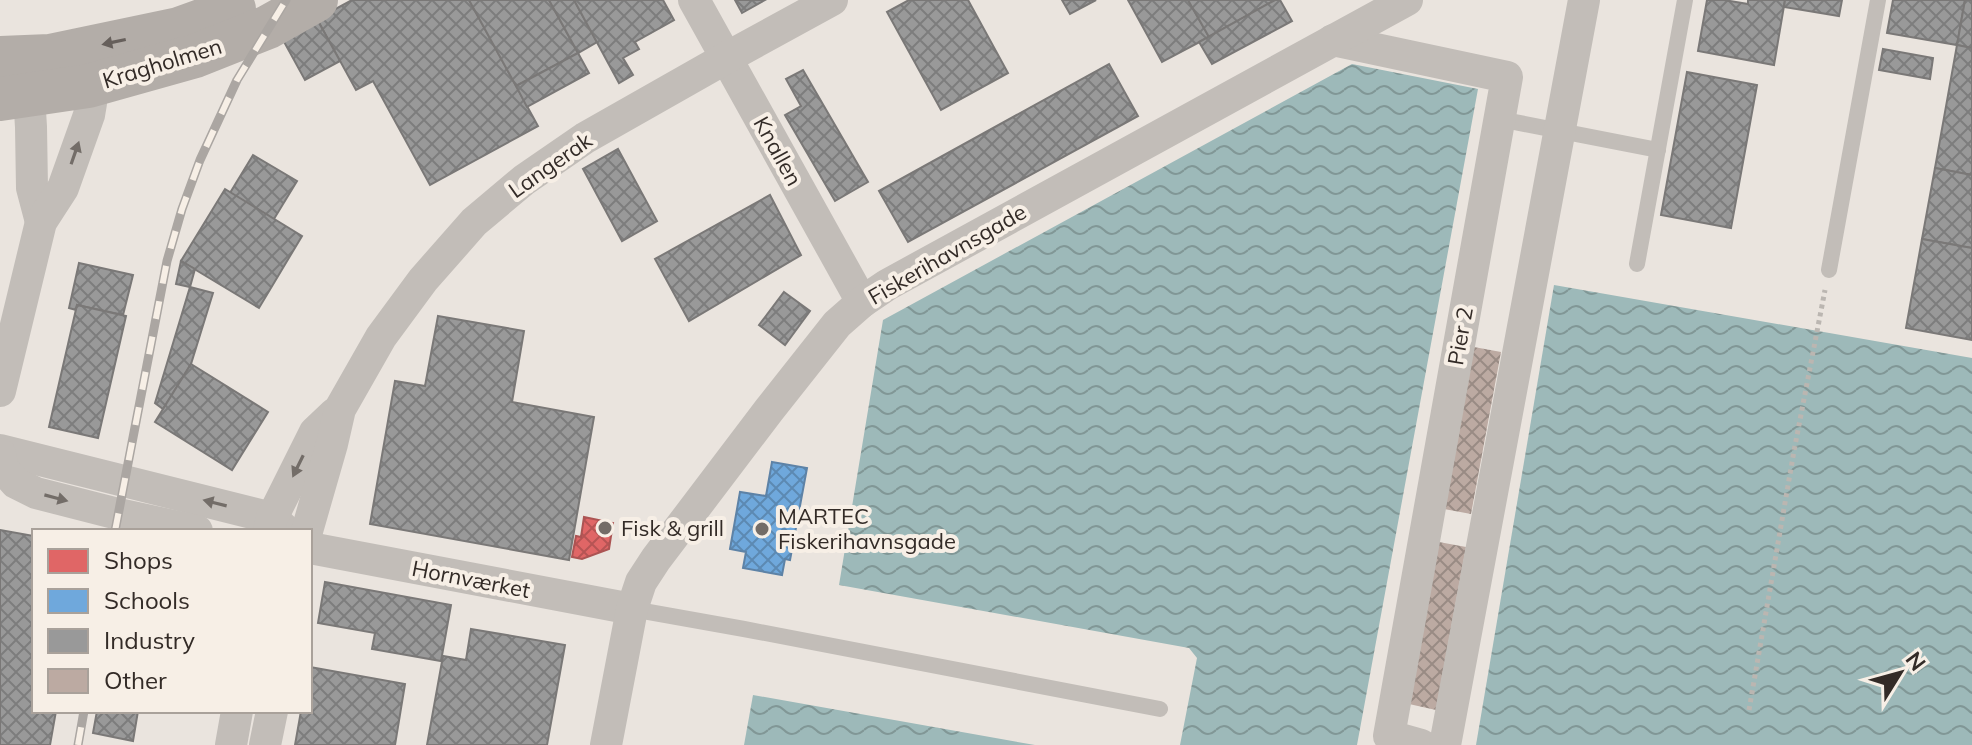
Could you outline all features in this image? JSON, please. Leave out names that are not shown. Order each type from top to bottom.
[{"type":"street","name":"Kragholmen","points":[[0,58],[50,56],[179,29],[259,0]]},
{"type":"street","name":"Kragholmen","points":[[14,97],[88,86],[195,56],[268,27],[316,0]]},
{"type":"street","name":"Knallen","points":[[694,0],[862,302]]},
{"type":"street","name":"Langerak","points":[[308,529],[340,409],[381,337],[423,280],[474,222],[524,180],[585,138],[832,0]]},
{"type":"street","name":"Fiskerihavnsgade","points":[[606,745],[632,609],[641,582],[837,324],[887,285],[1407,0]]},
{"type":"street","points":[[1445,745],[1584,0]]},
{"type":"street","name":"Pier 2","points":[[1333,40],[1507,77],[1389,736],[1421,745]]},
{"type":"street","points":[[0,391],[41,222],[63,188],[91,103],[88,86],[50,56],[14,97],[31,127],[32,188],[41,222]]},
{"type":"street","name":"Langerak","points":[[276,527],[315,432],[340,409]]},
{"type":"street","points":[[188,529],[36,493],[9,476],[3,469],[0,452],[276,527]]},
{"type":"street","name":"Hornværket","points":[[312,548],[632,609]]},
{"type":"street","points":[[231,745],[237,713]]},
{"type":"street","points":[[265,745],[272,713]]},
{"type":"lane","points":[[1637,264],[1685,0]]},
{"type":"lane","points":[[1829,270],[1878,0]]},
{"type":"lane","points":[[1499,119],[1658,150]]},
{"type":"lane","points":[[632,609],[1160,709]]},
{"type":"path","points":[[1749,710],[1829,270]]},
{"type":"water","points":[[1352,64],[1478,89],[1357,745],[1180,745],[1197,658],[1189,648],[839,585],[883,320]]},
{"type":"water","points":[[1554,285],[1972,358],[1972,745],[1476,745]]},
{"type":"water","points":[[753,695],[1035,745],[744,745]]},
{"type":"building: Shops","points":[[584,517],[613,523],[609,549],[582,559],[572,557],[576,536],[581,537]]},
{"type":"building: Schools","points":[[772,462],[807,468],[790,560],[785,559],[782,575],[743,568],[746,552],[730,549],[740,492],[766,496]]},
{"type":"building: Industry","points":[[352,0],[469,0],[538,126],[430,185],[373,81],[356,90],[317,19]]},
{"type":"building: Industry","points":[[469,0],[549,0],[578,53],[516,86]]},
{"type":"building: Industry","points":[[549,0],[574,0],[597,42],[578,53]]},
{"type":"building: Industry","points":[[574,0],[663,0],[674,20],[635,42],[639,49],[623,58],[633,75],[619,83]]},
{"type":"building: Industry","points":[[735,0],[765,0],[742,13]]},
{"type":"building: Industry","points":[[909,0],[968,0],[1008,73],[941,110],[887,12]]},
{"type":"building: Industry","points":[[1062,0],[1096,0],[1070,14]]},
{"type":"building: Industry","points":[[1128,0],[1188,0],[1209,37],[1162,62]]},
{"type":"building: Industry","points":[[1188,0],[1275,0],[1209,37]]},
{"type":"building: Industry","points":[[1280,0],[1292,21],[1212,64],[1199,42]]},
{"type":"building: Industry","points":[[1707,0],[1748,4],[1748,0],[1785,0],[1774,65],[1698,51]]},
{"type":"building: Industry","points":[[1785,0],[1842,0],[1839,16],[1784,7]]},
{"type":"building: Industry","points":[[1893,0],[1965,0],[1957,45],[1887,33]]},
{"type":"building: Industry","points":[[1965,0],[1972,0],[1972,48],[1957,45]]},
{"type":"building: Industry","points":[[318,21],[340,61],[305,80],[283,40]]},
{"type":"building: Industry","points":[[1957,45],[1972,48],[1972,175],[1935,168]]},
{"type":"building: Industry","points":[[1883,49],[1933,58],[1930,79],[1879,70]]},
{"type":"building: Industry","points":[[578,53],[589,73],[527,107],[516,86]]},
{"type":"building: Industry","points":[[1109,64],[1138,116],[908,242],[879,191]]},
{"type":"building: Industry","points":[[803,70],[868,182],[835,201],[785,115],[801,106],[786,79]]},
{"type":"building: Industry","points":[[1687,72],[1757,85],[1731,228],[1661,215]]},
{"type":"building: Industry","points":[[618,149],[657,221],[622,241],[583,169]]},
{"type":"building: Industry","points":[[253,155],[297,181],[274,219],[230,193]]},
{"type":"building: Industry","points":[[1935,168],[1972,175],[1972,248],[1922,239]]},
{"type":"building: Industry","points":[[225,189],[302,236],[259,308],[181,261]]},
{"type":"building: Industry","points":[[770,195],[801,255],[689,321],[655,259]]},
{"type":"building: Industry","points":[[1922,239],[1972,248],[1972,340],[1906,328]]},
{"type":"building: Industry","points":[[181,261],[195,269],[190,287],[176,284]]},
{"type":"building: Industry","points":[[79,263],[133,275],[123,315],[77,305],[76,310],[69,308]]},
{"type":"building: Industry","points":[[190,287],[213,293],[191,364],[163,409],[155,403]]},
{"type":"building: Industry","points":[[784,292],[810,311],[785,345],[759,325]]},
{"type":"building: Industry","points":[[77,305],[126,316],[98,438],[49,427]]},
{"type":"building: Industry","points":[[438,316],[524,331],[512,402],[594,417],[569,560],[370,524],[395,381],[425,386]]},
{"type":"building: Industry","points":[[191,364],[268,412],[232,470],[155,422]]},
{"type":"building: Industry","points":[[0,530],[32,536],[32,713],[56,713],[50,745],[0,745]]},
{"type":"building: Industry","points":[[325,582],[451,605],[441,661],[372,649],[375,633],[318,623]]},
{"type":"building: Industry","points":[[471,629],[565,645],[547,745],[427,745],[443,656],[466,660]]},
{"type":"building: Industry","points":[[312,667],[405,684],[395,745],[295,745],[301,713],[312,713]]},
{"type":"building: Industry","points":[[97,713],[138,713],[133,741],[93,733]]},
{"type":"building: Other","points":[[1474,347],[1501,352],[1471,514],[1444,509]]},
{"type":"building: Other","points":[[1439,542],[1466,547],[1436,710],[1409,704]]},
{"type":"railway","points":[[115,529],[167,261],[182,209],[200,160],[237,80],[286,0]]},
{"type":"railway","points":[[78,745],[84,713]]},
{"type":"place","name":"Fisk & grill","points":[[605,528]]},
{"type":"place","name":"MARTEC Fiskerihavnsgade","points":[[762,529]]}]
